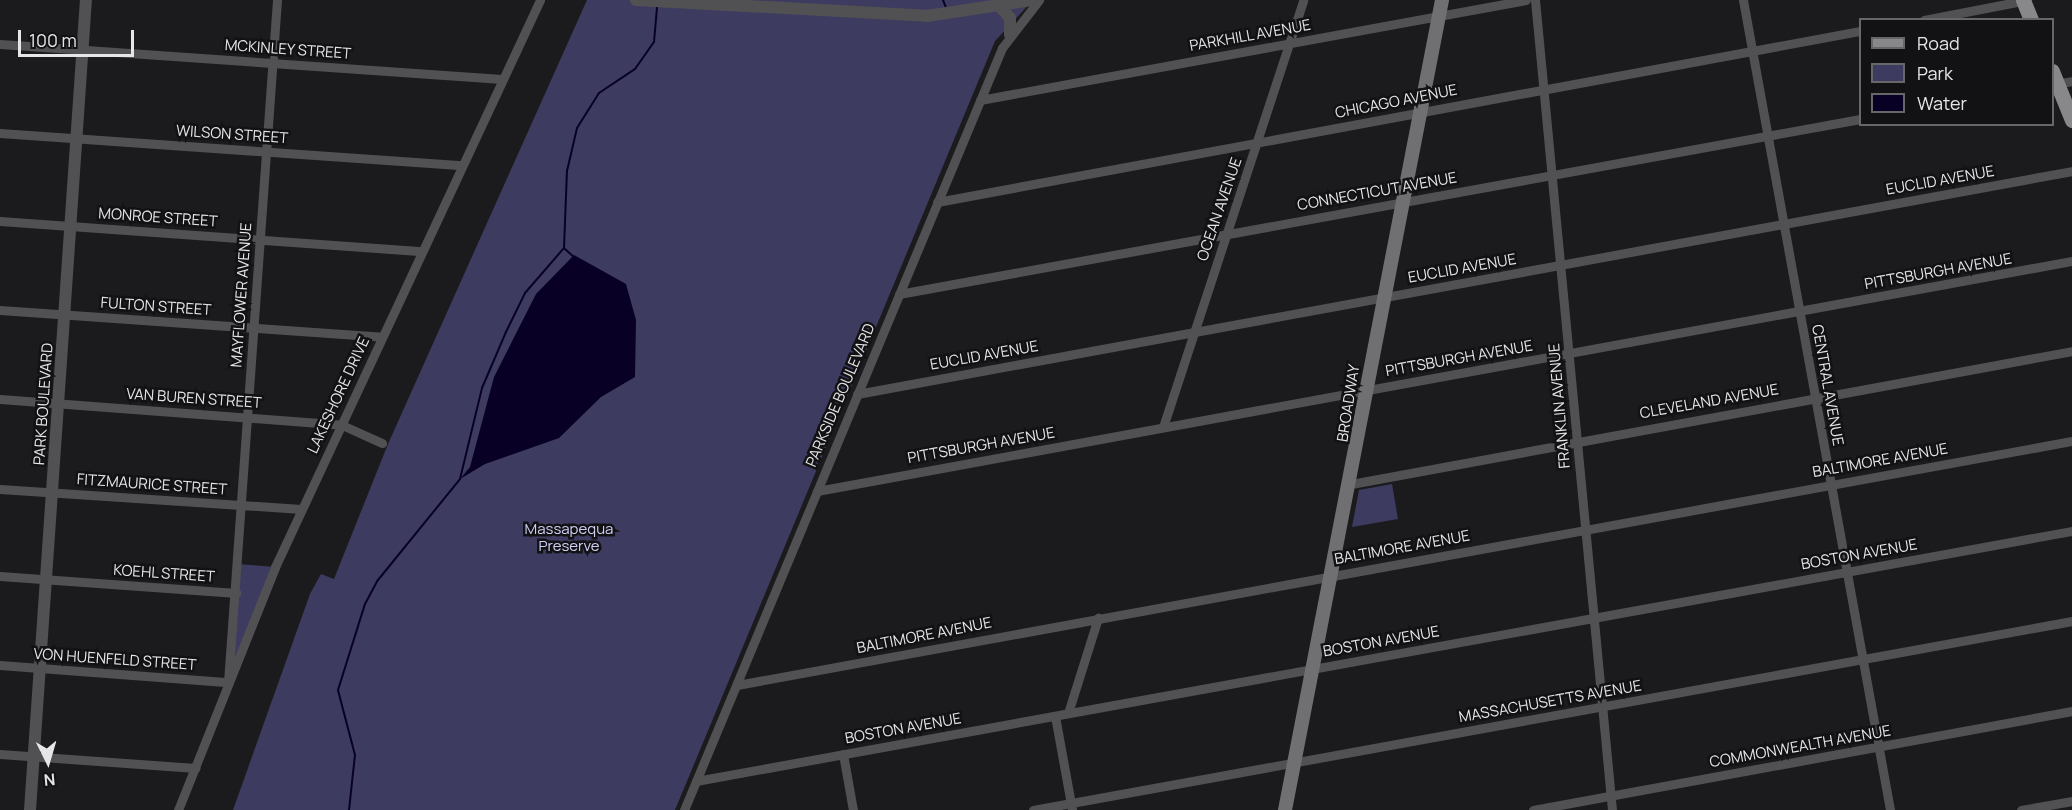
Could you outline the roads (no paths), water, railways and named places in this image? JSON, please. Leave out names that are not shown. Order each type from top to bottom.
[{"type":"main road","name":"BROADWAY","points":[[1285,810],[1311,669],[1351,484],[1401,202],[1442,0]]},
{"type":"main road","points":[[2026,0],[2030,18]]},
{"type":"main road","points":[[2059,80],[2072,120]]},
{"type":"street","name":"PARK BOULEVARD","points":[[30,810],[86,0]]},
{"type":"street","name":"MAYFLOWER AVENUE","points":[[236,593],[277,0]]},
{"type":"street","name":"LAKESHORE DRIVE","points":[[178,810],[228,682],[302,509],[540,0]]},
{"type":"street","points":[[638,0],[897,16],[938,15],[1032,0]]},
{"type":"street","name":"PARKSIDE BOULEVARD","points":[[684,810],[980,100],[1010,35],[1039,0]]},
{"type":"street","name":"OCEAN AVENUE","points":[[1163,427],[1304,0]]},
{"type":"street","name":"PARKHILL AVENUE","points":[[980,100],[1526,0]]},
{"type":"street","name":"FRANKLIN AVENUE","points":[[1535,0],[1612,810]]},
{"type":"street","name":"CENTRAL AVENUE","points":[[1743,0],[1890,810]]},
{"type":"street","points":[[1934,18],[2026,0]]},
{"type":"street","points":[[999,6],[1010,18],[1010,35]]},
{"type":"street","name":"CHICAGO AVENUE","points":[[937,202],[1859,31]]},
{"type":"street","name":"MCKINLEY STREET","points":[[0,44],[502,79]]},
{"type":"street","name":"CONNECTICUT AVENUE","points":[[899,294],[1859,119]]},
{"type":"street","name":"WILSON STREET","points":[[0,133],[462,165]]},
{"type":"street","name":"EUCLID AVENUE","points":[[857,394],[2072,171]]},
{"type":"street","name":"MONROE STREET","points":[[0,221],[422,251]]},
{"type":"street","name":"PITTSBURGH AVENUE","points":[[817,490],[2072,261]]},
{"type":"street","name":"FULTON STREET","points":[[0,310],[382,337]]},
{"type":"street","name":"CLEVELAND AVENUE","points":[[1351,484],[1577,440],[2072,351]]},
{"type":"street","name":"VAN BUREN STREET","points":[[0,399],[248,416],[342,425],[382,443]]},
{"type":"street","name":"BALTIMORE AVENUE","points":[[737,685],[2072,441]]},
{"type":"street","name":"FITZMAURICE STREET","points":[[0,489],[302,509]]},
{"type":"street","name":"BOSTON AVENUE","points":[[696,781],[2072,531]]},
{"type":"street","name":"KOEHL STREET","points":[[0,576],[236,593]]},
{"type":"street","points":[[228,682],[236,593]]},
{"type":"street","points":[[1068,713],[1098,618]]},
{"type":"street","name":"MASSACHUSETTS AVENUE","points":[[1034,810],[1072,806],[1293,763],[2072,621]]},
{"type":"street","name":"VON HUENFELD STREET","points":[[0,665],[228,682]]},
{"type":"street","name":"COMMONWEALTH AVENUE","points":[[1533,810],[2072,711]]},
{"type":"street","points":[[1055,716],[1072,806]]},
{"type":"street","points":[[0,754],[195,768]]},
{"type":"street","points":[[843,754],[853,810]]},
{"type":"street","points":[[2021,810],[2072,801]]},
{"type":"water","points":[[574,255],[626,284],[636,320],[635,377],[601,397],[559,438],[485,464],[460,479],[470,467],[494,377],[536,294]]},
{"type":"waterway","points":[[943,0],[946,8]]},
{"type":"waterway","points":[[349,810],[355,755],[338,690],[365,604],[378,580],[460,479],[482,388],[506,332],[525,293],[564,248],[567,171],[577,128],[599,93],[635,69],[654,42],[657,6]]},
{"type":"waterway","points":[[565,249],[574,257]]},
{"type":"park label","name":"Massapequa Preserve","points":[[569,536]]}]
